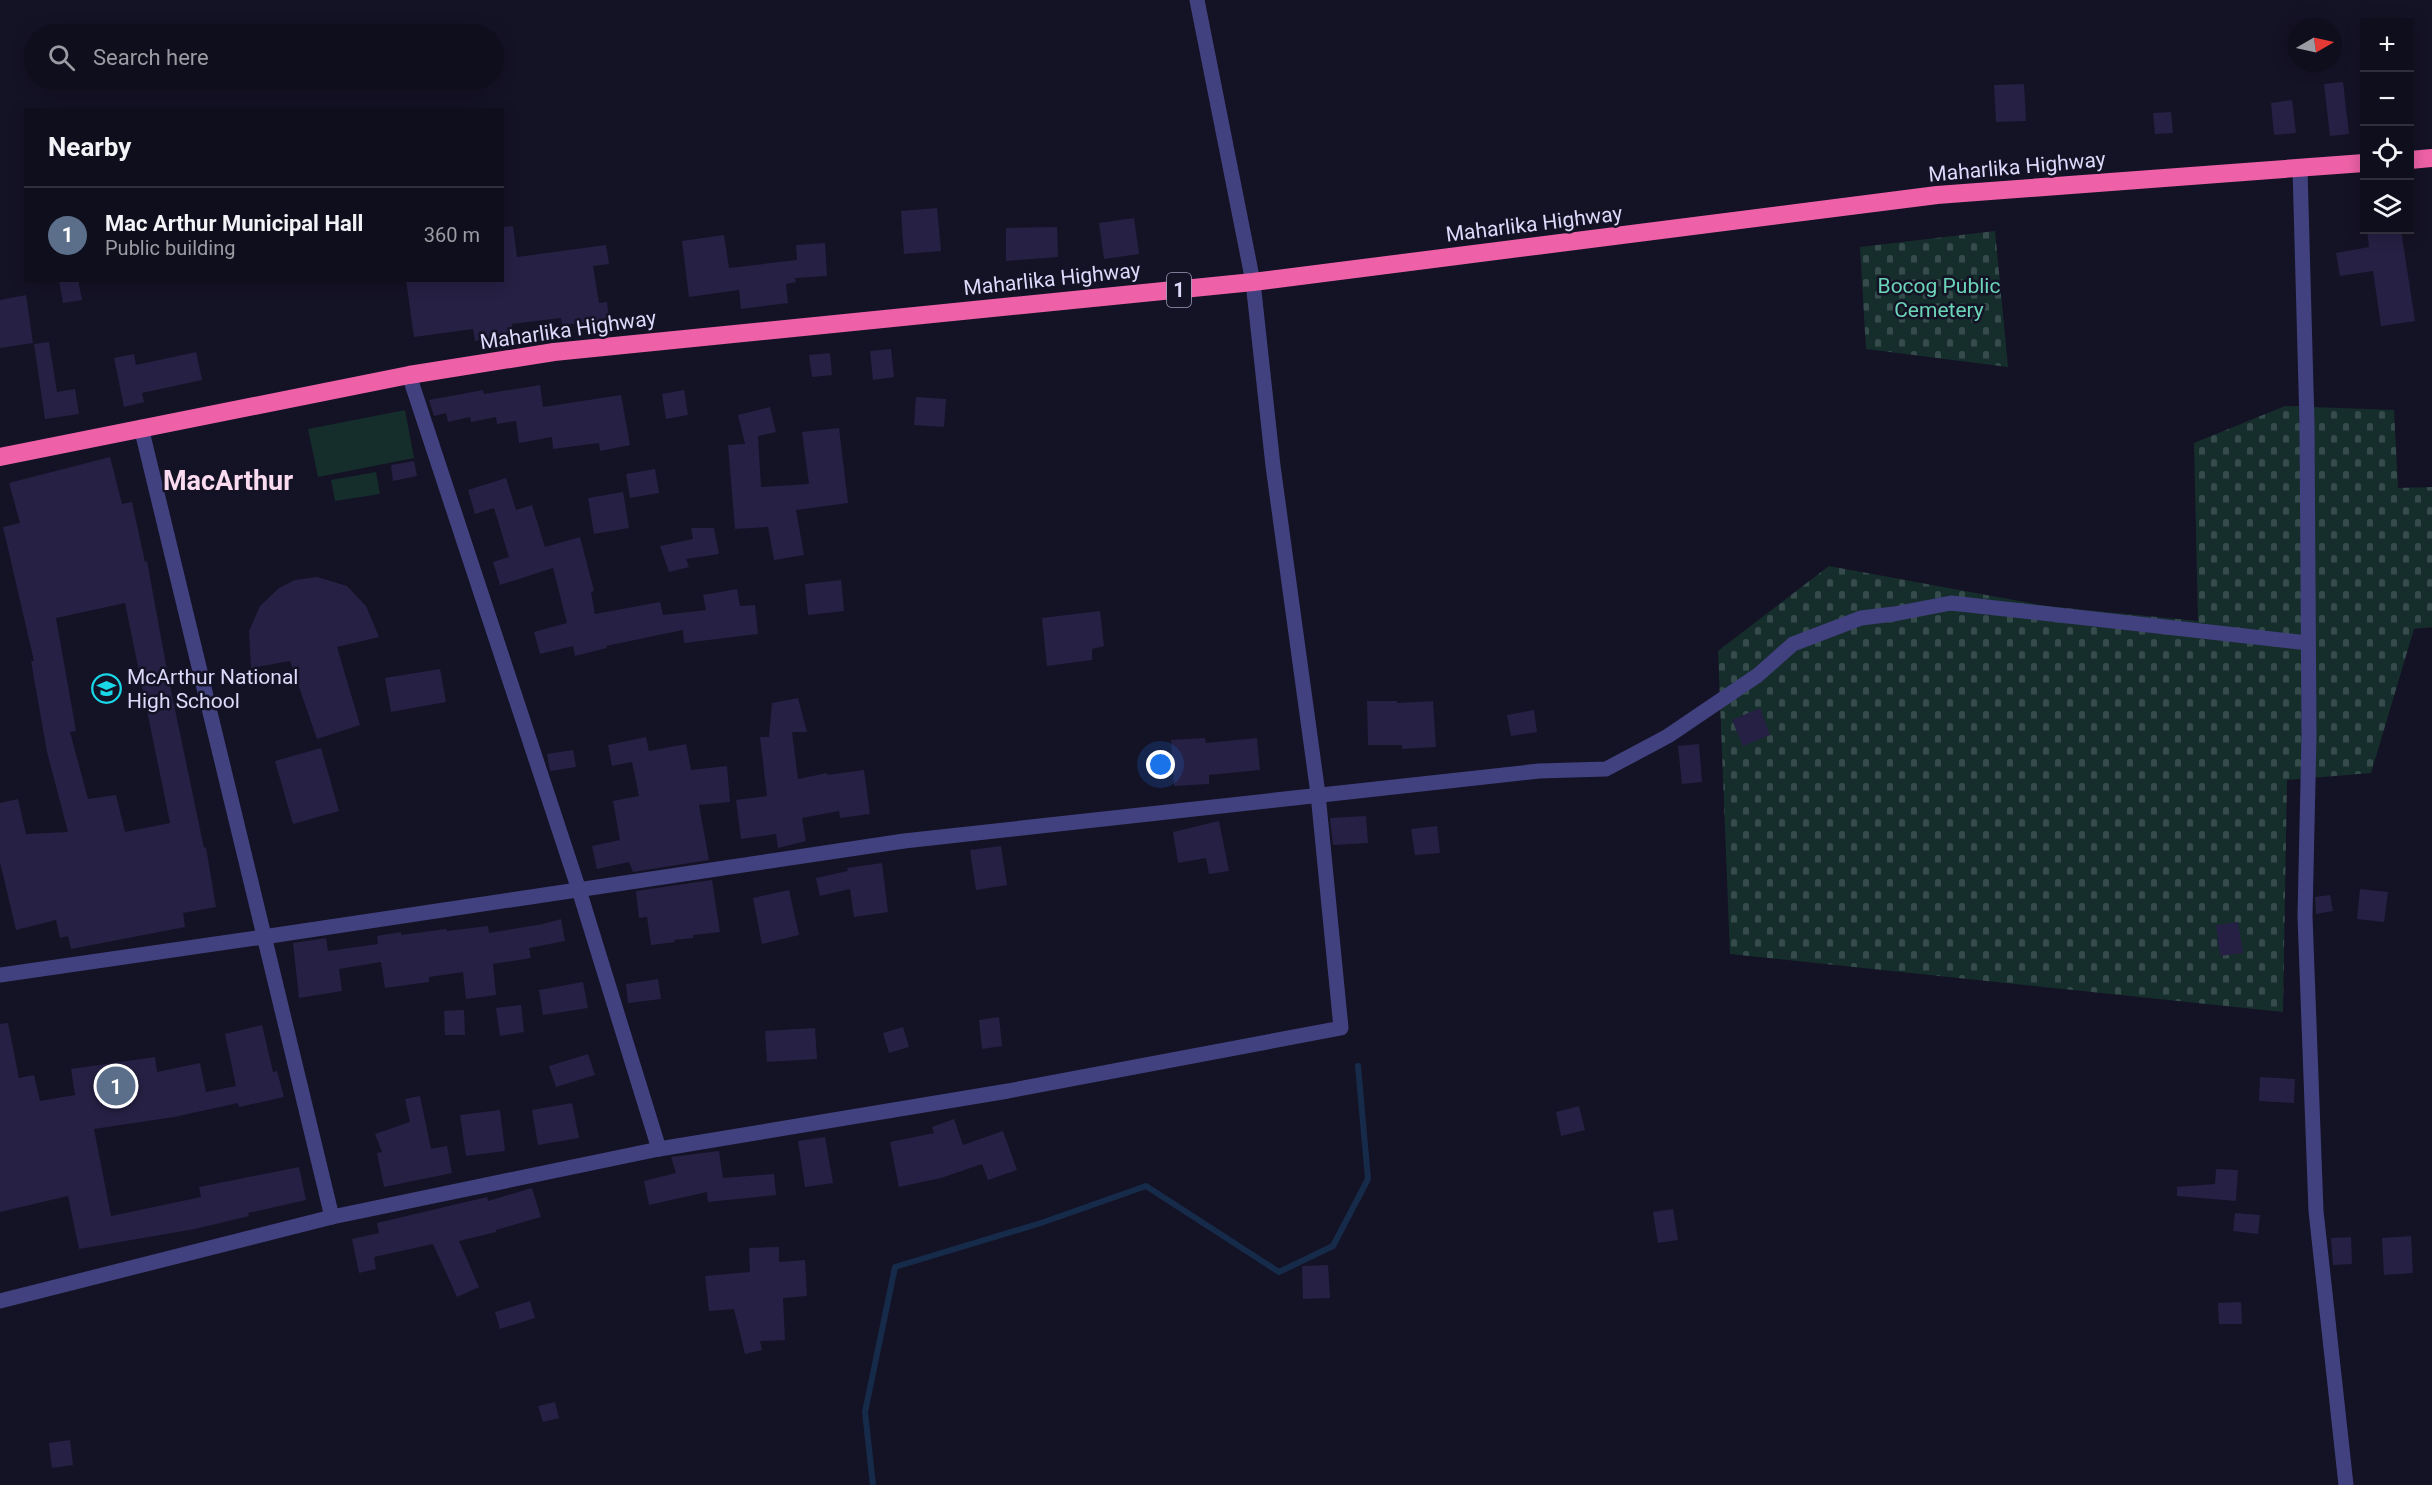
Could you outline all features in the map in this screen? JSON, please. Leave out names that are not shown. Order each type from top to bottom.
[{"type":"highway","points":[[2414,160],[2432,158]]},
{"type":"highway","name":"Maharlika Highway","points":[[0,457],[409,375],[554,352],[1253,282],[1937,195],[2360,163]]},
{"type":"street","points":[[0,1301],[332,1218],[659,1149],[1008,1091],[1341,1028],[1318,794],[1273,466],[1253,282],[1197,0]]},
{"type":"street","points":[[2300,168],[2307,424],[2308,643],[2305,916],[2316,1211],[2346,1485]]},
{"type":"street","points":[[409,375],[579,890],[659,1149]]},
{"type":"street","points":[[141,427],[332,1218]]},
{"type":"street","points":[[0,975],[263,938],[904,841],[1539,771],[1606,769],[1677,730],[1758,675],[1793,644],[1861,618],[1951,603],[2308,643]]},
{"type":"green space","name":"Bocog Public Cemetery","points":[[1995,231],[2008,367],[1866,349],[1860,247]]},
{"type":"green space","points":[[2285,406],[2394,410],[2398,488],[2432,487],[2432,627],[2414,629],[2371,773],[2287,780],[2283,1012],[1730,954],[1718,651],[1829,566],[2046,606],[2198,621],[2194,443]]},
{"type":"green space","points":[[405,410],[414,458],[318,477],[308,429]]},
{"type":"green space","points":[[376,472],[380,494],[335,501],[331,480]]},
{"type":"building","points":[[2343,82],[2349,134],[2330,136],[2324,84]]},
{"type":"building","points":[[2024,84],[2026,121],[1996,122],[1994,85]]},
{"type":"building","points":[[2292,100],[2296,133],[2274,135],[2271,103]]},
{"type":"building","points":[[2171,112],[2173,133],[2155,134],[2153,113]]},
{"type":"building","points":[[937,208],[941,251],[904,254],[901,211]]},
{"type":"building","points":[[1134,218],[1139,254],[1104,259],[1099,223]]},
{"type":"building","points":[[513,226],[517,257],[606,245],[609,264],[593,266],[599,303],[607,302],[609,320],[562,325],[561,318],[512,324],[514,334],[475,341],[473,329],[414,337],[406,282],[504,282],[504,227]]},
{"type":"building","points":[[1057,227],[1058,257],[1006,261],[1006,228]]},
{"type":"building","points":[[2367,234],[2402,234],[2415,321],[2381,326],[2373,271],[2340,276],[2336,253],[2369,247]]},
{"type":"building","points":[[724,235],[729,268],[797,260],[796,245],[825,243],[827,276],[795,278],[796,282],[786,284],[788,303],[741,309],[739,290],[689,297],[682,241]]},
{"type":"building","points":[[59,282],[78,282],[82,300],[63,303]]},
{"type":"building","points":[[26,295],[33,343],[0,348],[0,300]]},
{"type":"building","points":[[49,342],[57,392],[75,389],[79,414],[45,419],[34,344]]},
{"type":"building","points":[[891,349],[894,377],[873,380],[870,351]]},
{"type":"building","points":[[196,352],[202,380],[142,393],[144,402],[124,407],[114,358],[134,354],[136,365]]},
{"type":"building","points":[[830,353],[832,375],[812,377],[809,355]]},
{"type":"building","points":[[540,385],[543,407],[621,395],[630,445],[600,451],[599,443],[553,449],[552,437],[519,443],[516,421],[497,424],[496,417],[471,422],[470,417],[448,422],[446,413],[434,416],[429,400],[483,390],[484,394]]},
{"type":"building","points":[[684,390],[688,415],[666,419],[662,394]]},
{"type":"building","points":[[916,397],[946,399],[944,427],[914,425]]},
{"type":"building","points":[[770,407],[776,432],[758,436],[761,487],[809,484],[802,432],[839,428],[848,503],[796,510],[804,555],[774,560],[768,527],[735,529],[728,445],[745,444],[738,415]]},
{"type":"building","name":"McArthur National High School","points":[[110,457],[122,504],[132,502],[145,562],[147,561],[169,681],[204,848],[206,847],[216,907],[183,913],[185,927],[71,949],[68,936],[60,938],[56,920],[16,930],[0,862],[0,803],[18,799],[26,834],[68,832],[47,752],[31,661],[34,661],[3,527],[20,523],[9,483]],"holes":[[[125,603],[170,823],[125,832],[116,795],[88,799],[70,732],[76,731],[56,618]]]},
{"type":"building","points":[[414,461],[417,476],[393,481],[391,465]]},
{"type":"building","points":[[655,469],[659,493],[630,498],[626,474]]},
{"type":"building","points":[[506,478],[516,510],[532,505],[545,547],[580,537],[594,591],[591,592],[595,614],[660,602],[663,615],[706,610],[703,595],[737,589],[740,606],[755,605],[758,634],[684,643],[683,630],[606,646],[607,648],[575,656],[573,646],[540,654],[534,632],[567,623],[553,568],[500,585],[493,562],[509,557],[494,508],[475,514],[468,490]]},
{"type":"building","points":[[623,492],[629,528],[594,534],[588,498]]},
{"type":"building","points":[[691,528],[714,528],[719,554],[686,559],[689,567],[669,572],[660,546],[693,539]]},
{"type":"building","points":[[317,577],[347,586],[366,606],[379,637],[337,647],[360,725],[317,739],[290,661],[251,668],[249,631],[260,606],[279,588],[295,580]]},
{"type":"building","points":[[841,580],[844,611],[808,615],[805,584]]},
{"type":"building","points":[[1100,611],[1104,646],[1092,649],[1092,660],[1047,666],[1042,618]]},
{"type":"building","points":[[440,669],[446,702],[391,712],[385,678]]},
{"type":"building","points":[[798,698],[807,732],[792,732],[798,779],[827,773],[827,775],[864,770],[870,814],[840,818],[839,811],[802,818],[806,841],[778,848],[776,834],[741,839],[736,800],[767,796],[760,737],[769,737],[772,703]]},
{"type":"building","points":[[1367,701],[1397,701],[1397,703],[1433,701],[1436,747],[1402,749],[1402,745],[1368,745]]},
{"type":"building","points":[[1760,708],[1770,735],[1743,746],[1732,720]]},
{"type":"building","points":[[1534,710],[1537,732],[1511,736],[1507,715]]},
{"type":"building","points":[[646,737],[649,751],[686,744],[691,770],[727,766],[730,802],[699,805],[709,860],[633,872],[629,862],[597,869],[592,846],[620,840],[613,801],[639,796],[632,762],[612,766],[608,745]]},
{"type":"building","points":[[1205,738],[1206,743],[1257,738],[1260,770],[1209,775],[1209,784],[1174,786],[1171,740]]},
{"type":"building","points":[[1699,744],[1702,782],[1682,784],[1678,746]]},
{"type":"building","points":[[321,748],[339,811],[293,824],[275,761]]},
{"type":"building","points":[[573,750],[576,767],[550,771],[547,754]]},
{"type":"building","points":[[1366,816],[1368,843],[1333,845],[1330,818]]},
{"type":"building","points":[[1219,821],[1229,871],[1209,874],[1206,858],[1178,863],[1173,832]]},
{"type":"building","points":[[1437,826],[1440,853],[1415,855],[1411,829]]},
{"type":"building","points":[[1001,846],[1007,885],[976,890],[970,850]]},
{"type":"building","points":[[882,863],[888,912],[854,917],[850,889],[820,896],[816,878],[848,871],[847,868]]},
{"type":"building","points":[[712,880],[720,932],[693,935],[693,938],[651,945],[647,917],[639,918],[636,891]]},
{"type":"building","points":[[2360,889],[2388,892],[2384,922],[2357,919]]},
{"type":"building","points":[[789,890],[799,935],[762,944],[753,898]]},
{"type":"building","points":[[2330,895],[2333,911],[2316,914],[2315,897]]},
{"type":"building","points":[[561,919],[565,941],[529,948],[531,958],[493,964],[496,995],[466,999],[463,972],[429,977],[429,982],[385,988],[381,962],[339,969],[342,991],[299,998],[293,943],[326,938],[328,951],[378,944],[377,936],[401,932],[401,935],[488,926],[489,933]]},
{"type":"building","points":[[2238,922],[2243,953],[2220,956],[2216,925]]},
{"type":"building","points":[[658,979],[661,999],[628,1003],[626,984]]},
{"type":"building","points":[[583,982],[588,1008],[543,1015],[539,990]]},
{"type":"building","points":[[521,1005],[524,1032],[500,1036],[496,1008]]},
{"type":"building","points":[[464,1010],[465,1035],[445,1035],[444,1011]]},
{"type":"building","points":[[999,1017],[1002,1046],[982,1049],[979,1020]]},
{"type":"building","points":[[8,1023],[19,1078],[34,1075],[40,1101],[75,1095],[71,1069],[155,1057],[157,1072],[200,1063],[206,1092],[236,1086],[225,1034],[262,1025],[273,1072],[277,1071],[284,1097],[239,1107],[238,1103],[174,1117],[94,1129],[111,1216],[201,1197],[199,1187],[299,1167],[306,1200],[248,1213],[249,1216],[195,1229],[79,1249],[68,1196],[0,1212],[0,1024]]},
{"type":"building","points":[[903,1027],[909,1047],[889,1053],[883,1033]]},
{"type":"building","points":[[815,1028],[817,1059],[767,1062],[765,1031]]},
{"type":"building","points":[[588,1054],[595,1075],[556,1087],[549,1066]]},
{"type":"building","points":[[2260,1077],[2295,1079],[2294,1103],[2259,1101]]},
{"type":"building","points":[[420,1096],[431,1149],[447,1146],[452,1173],[384,1187],[377,1153],[382,1152],[375,1134],[410,1122],[405,1099]]},
{"type":"building","points":[[572,1103],[579,1138],[538,1145],[532,1110]]},
{"type":"building","points":[[1579,1106],[1585,1130],[1561,1136],[1556,1112]]},
{"type":"building","points":[[500,1110],[505,1151],[466,1156],[460,1115]]},
{"type":"building","points":[[954,1119],[963,1145],[1003,1131],[1017,1170],[988,1180],[982,1164],[941,1178],[899,1187],[890,1142],[934,1133],[932,1127]]},
{"type":"building","points":[[825,1137],[833,1183],[805,1187],[798,1141]]},
{"type":"building","points":[[719,1151],[723,1178],[774,1174],[776,1195],[708,1202],[707,1192],[649,1205],[644,1181],[676,1173],[671,1157]]},
{"type":"building","points":[[2216,1169],[2238,1170],[2236,1201],[2177,1196],[2177,1187],[2215,1184]]},
{"type":"building","points":[[532,1188],[541,1217],[459,1241],[479,1287],[457,1297],[433,1244],[374,1257],[376,1269],[359,1273],[352,1239],[379,1233],[377,1223],[487,1197],[488,1201]]},
{"type":"building","points":[[1673,1209],[1678,1240],[1658,1243],[1653,1212]]},
{"type":"building","points":[[2235,1213],[2260,1215],[2258,1234],[2233,1231]]},
{"type":"building","points":[[2411,1236],[2413,1273],[2384,1275],[2382,1238]]},
{"type":"building","points":[[2351,1237],[2352,1264],[2333,1265],[2331,1238]]},
{"type":"building","points":[[779,1247],[779,1262],[805,1260],[807,1296],[783,1298],[785,1340],[760,1341],[762,1350],[745,1354],[734,1309],[709,1311],[705,1276],[750,1272],[749,1248]]},
{"type":"building","points":[[1328,1265],[1330,1298],[1303,1299],[1302,1266]]},
{"type":"building","points":[[530,1301],[535,1318],[500,1329],[495,1312]]},
{"type":"building","points":[[2241,1302],[2242,1324],[2219,1324],[2218,1303]]},
{"type":"building","points":[[555,1402],[559,1418],[543,1422],[538,1406]]},
{"type":"building","points":[[70,1440],[73,1465],[52,1468],[49,1443]]},
{"type":"waterway","points":[[873,1485],[865,1412],[895,1267],[1041,1223],[1146,1186],[1279,1272],[1333,1246],[1368,1179],[1358,1066]]},
{"type":"place","name":"McArthur National High School","points":[[106,689]]},
{"type":"place","name":"Mac Arthur Municipal Hall","points":[[116,1086]]},
{"type":"district","name":"MacArthur","points":[[228,481]]}]
